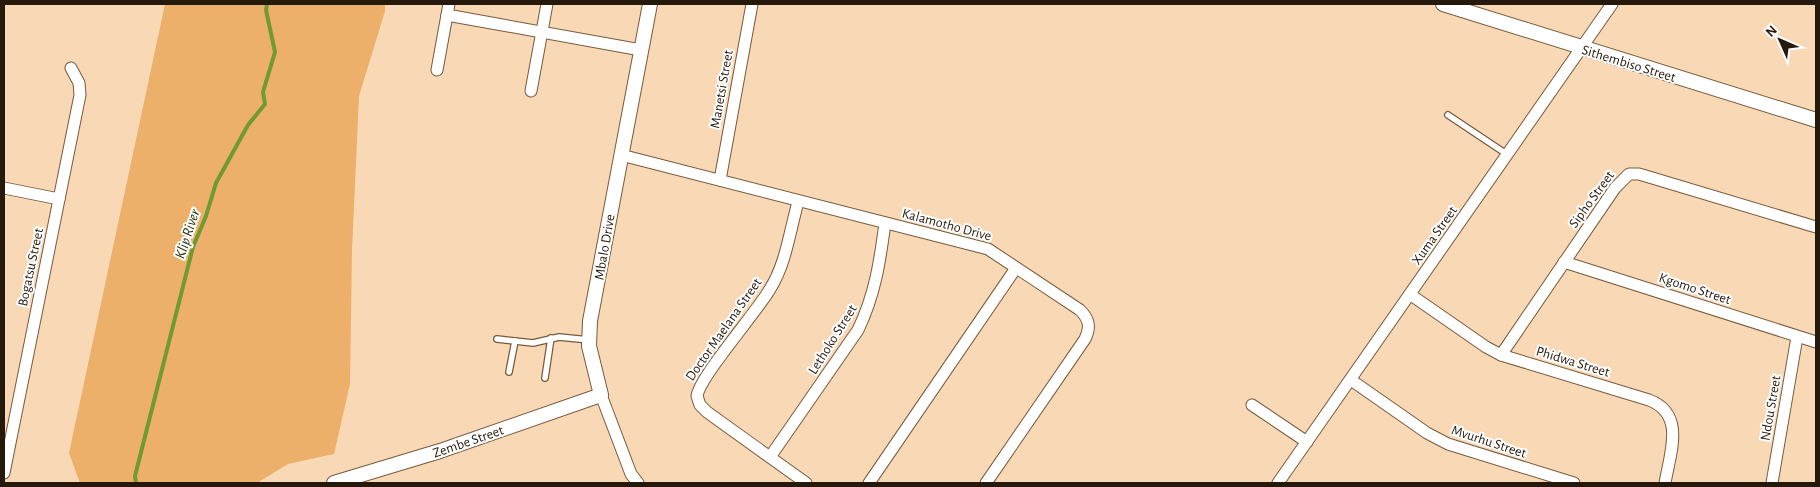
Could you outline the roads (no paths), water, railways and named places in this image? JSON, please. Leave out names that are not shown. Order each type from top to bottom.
[{"type":"street","points":[[531,91],[547,4]]},
{"type":"street","name":"Mbalo Drive","points":[[638,483],[631,474],[600,395],[589,340],[590,321],[620,155],[650,4]]},
{"type":"street","name":"Manetsi Street","points":[[720,180],[752,4]]},
{"type":"street","name":"Sithembiso Street","points":[[1443,4],[1465,7],[1582,49],[1816,120]]},
{"type":"street","name":"Xuma Street","points":[[1278,483],[1411,295],[1612,4]]},
{"type":"street","points":[[437,70],[448,10],[641,50]]},
{"type":"street","name":"Bogatsu Street","points":[[4,473],[5,451],[60,199],[80,95],[72,68]]},
{"type":"street","name":"Kalamotho Drive","points":[[620,155],[988,249],[1080,310],[1090,327],[1085,339],[986,483]]},
{"type":"street","name":"Sipho Street","points":[[1501,354],[1625,176],[1632,174],[1816,227]]},
{"type":"street","points":[[4,188],[60,199]]},
{"type":"street","name":"Doctor Maelana Street","points":[[798,202],[778,274],[770,289],[697,393],[700,406],[707,412],[806,483]]},
{"type":"street","name":"Lethoko Street","points":[[770,457],[858,330],[868,310],[876,285],[885,223]]},
{"type":"street","name":"Kgomo Street","points":[[1564,262],[1816,342]]},
{"type":"street","points":[[869,483],[1016,268]]},
{"type":"street","name":"Phidwa Street","points":[[1411,295],[1479,343],[1501,354],[1649,400],[1666,410],[1673,426],[1665,483]]},
{"type":"street","name":"Ndou Street","points":[[1772,483],[1797,337]]},
{"type":"street","name":"Mvurhu Street","points":[[1351,380],[1427,433],[1448,444],[1574,483]]},
{"type":"street","name":"Zembe Street","points":[[334,483],[440,451],[600,395]]},
{"type":"street","points":[[1252,405],[1307,442]]},
{"type":"lane","points":[[1448,114],[1508,155]]},
{"type":"lane","points":[[497,339],[533,343],[551,338],[589,340]]},
{"type":"lane","points":[[545,378],[551,338]]},
{"type":"lane","points":[[509,372],[515,341]]},
{"type":"waterway","name":"Klip River","points":[[136,483],[135,476],[193,247],[206,216],[216,183],[248,125],[265,104],[263,92],[275,52],[266,10],[267,4]]}]
